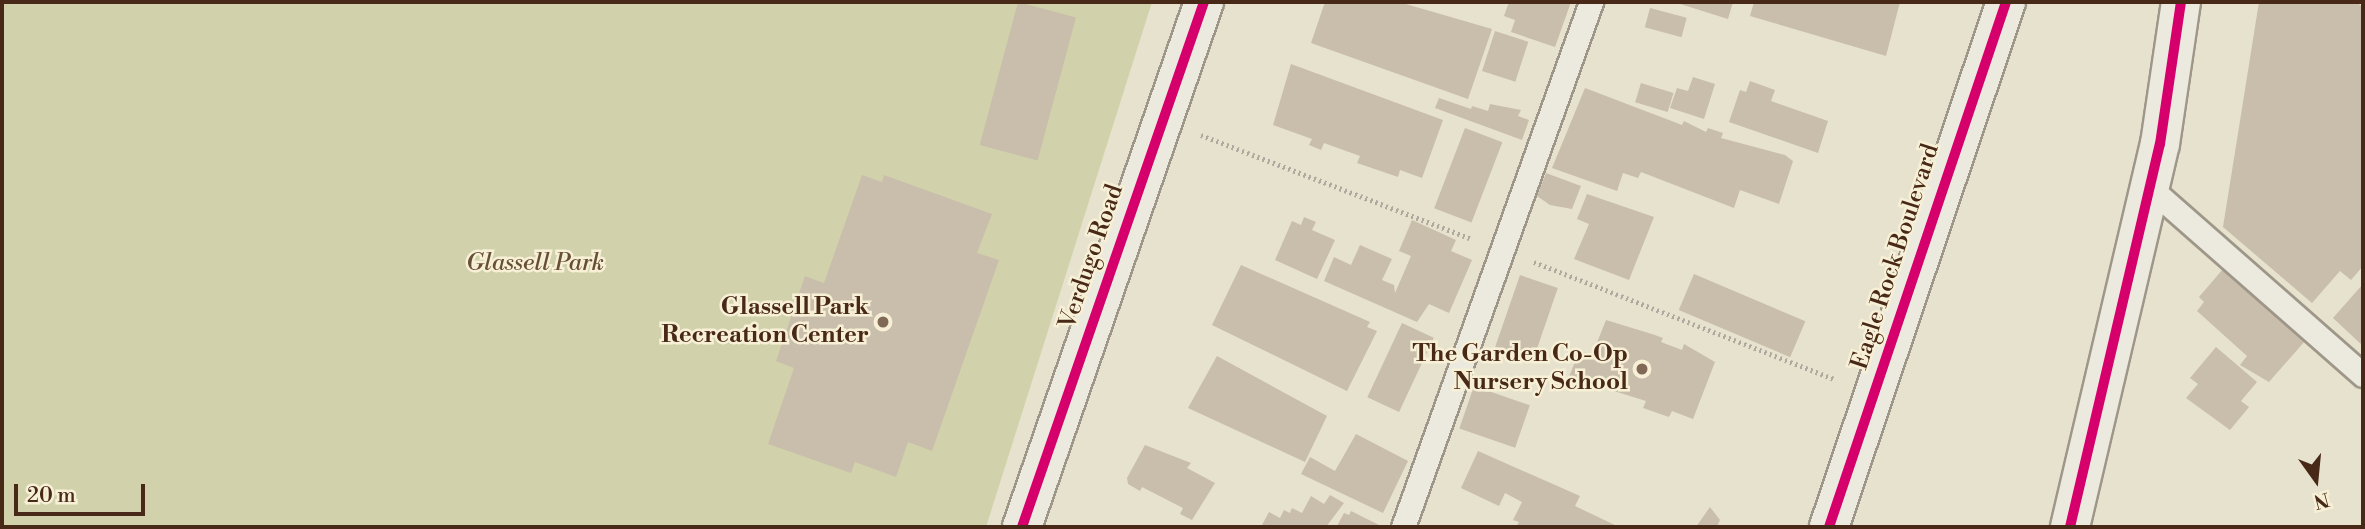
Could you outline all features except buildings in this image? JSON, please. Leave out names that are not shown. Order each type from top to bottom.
[{"type":"main road","name":"Verdugo Road","points":[[1022,527],[1204,2]]},
{"type":"main road","name":"Eagle Rock Boulevard","points":[[1829,527],[2006,2]]},
{"type":"main road","points":[[2070,527],[2150,188],[2181,2]]},
{"type":"lane","points":[[1403,527],[1591,2]]},
{"type":"lane","points":[[2150,188],[2363,375]]},
{"type":"green space","name":"Glassell Park","points":[[2,2],[1152,2],[986,527],[2,527]]},
{"type":"cycle path","points":[[1022,527],[1204,2]]},
{"type":"cycle path","points":[[1829,527],[2006,2]]},
{"type":"cycle path","points":[[2070,527],[2160,144],[2181,2]]},
{"type":"place","name":"Glassell Park Recreation Center","points":[[883,322]]},
{"type":"place","name":"The Garden Co-Op Nursery School","points":[[1642,369]]}]
